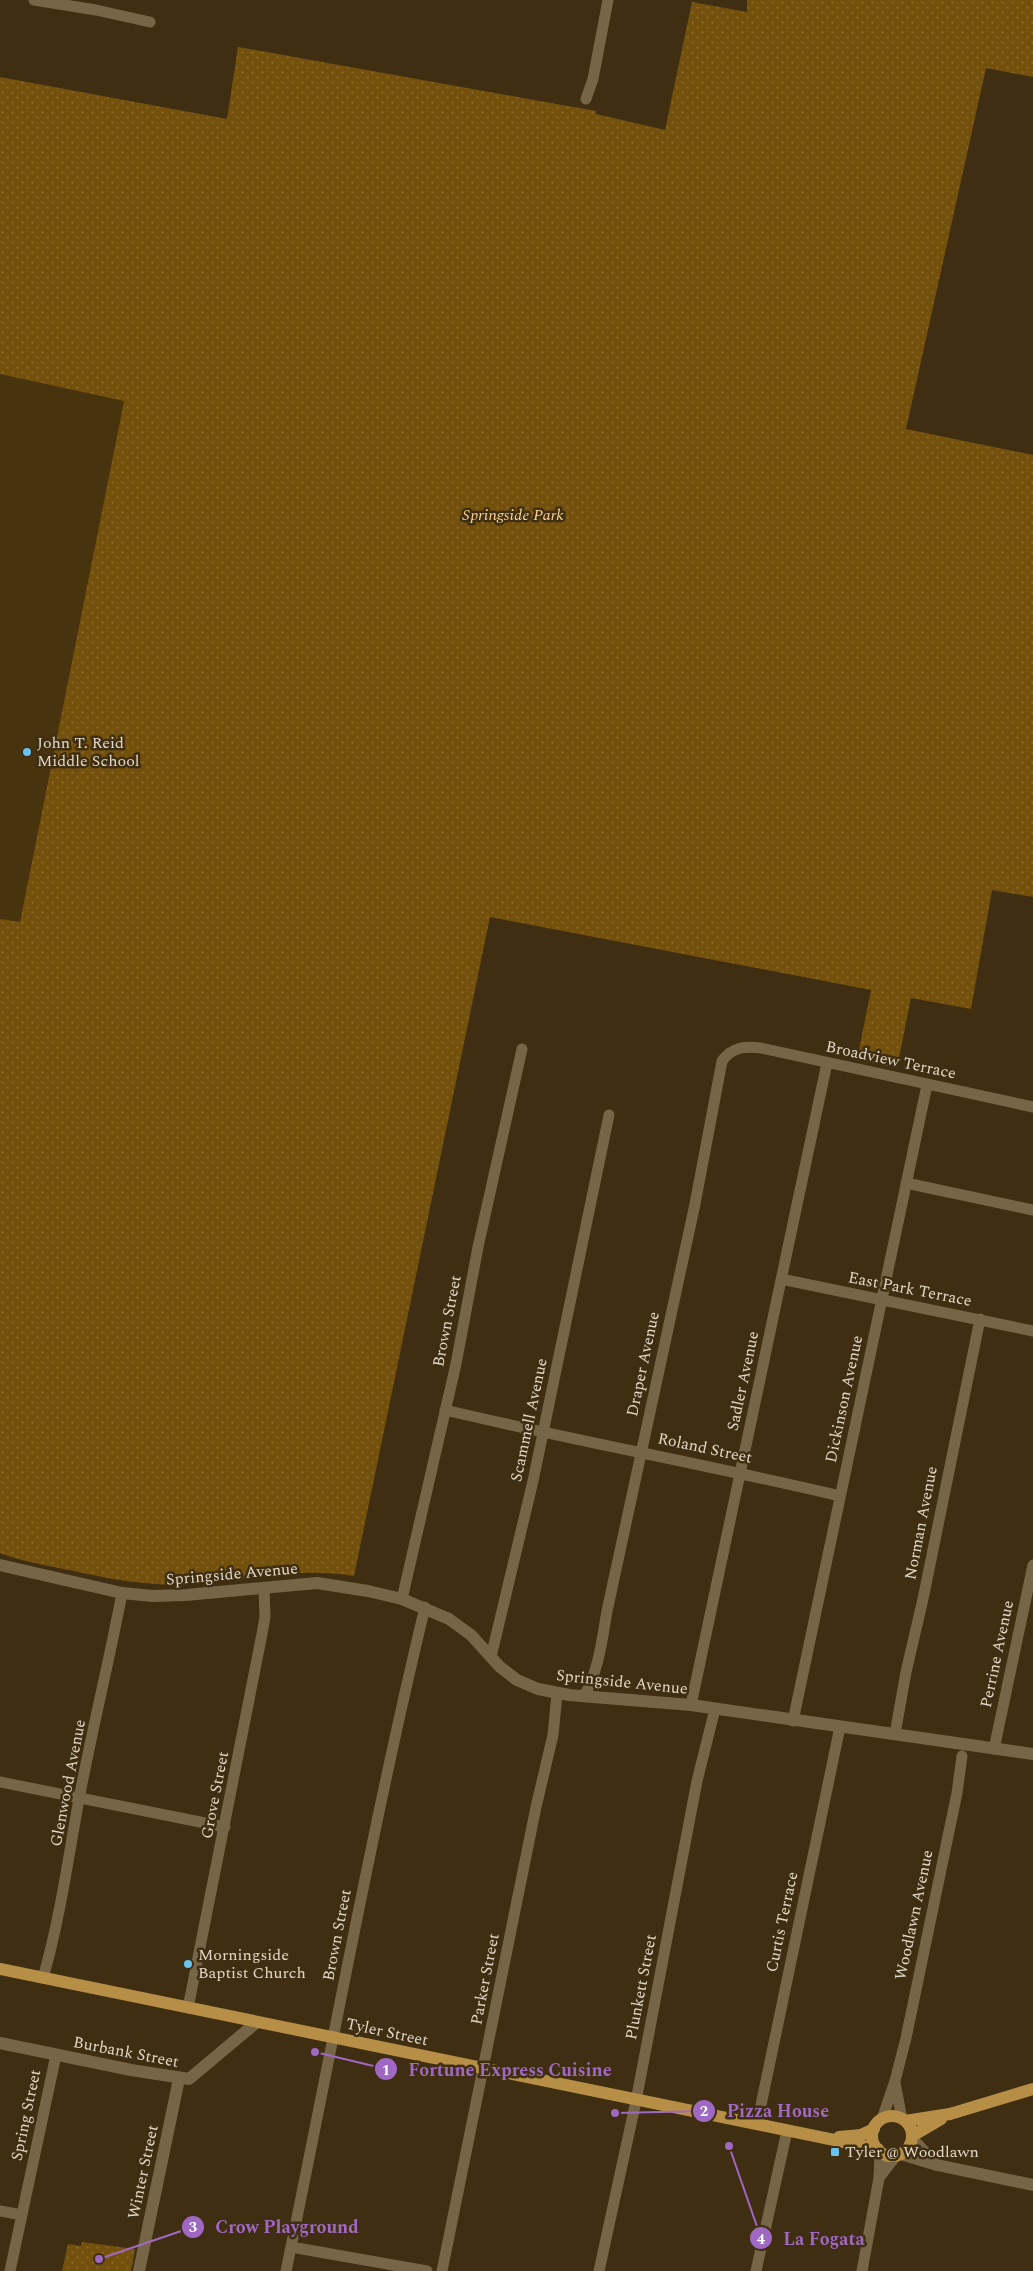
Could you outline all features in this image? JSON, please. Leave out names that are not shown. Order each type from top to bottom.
[{"type":"main road","name":"Tyler Street","points":[[0,1970],[636,2101],[757,2124],[879,2151]]},
{"type":"main road","points":[[904,2120],[912,2137],[910,2145],[898,2155],[879,2151],[873,2140],[878,2124],[892,2116],[904,2120],[950,2114],[1033,2089]]},
{"type":"main road","points":[[912,2137],[950,2114]]},
{"type":"main road","name":"Tyler Street","points":[[827,2139],[861,2134],[878,2124]]},
{"type":"street","points":[[34,0],[97,5],[150,22]]},
{"type":"street","points":[[586,99],[593,79],[608,0]]},
{"type":"street","name":"Broadview Terrace","points":[[741,1048],[748,1046],[769,1049],[827,1064],[1033,1107]]},
{"type":"street","name":"Draper Avenue","points":[[584,1696],[594,1675],[600,1653],[698,1186],[722,1061],[728,1053],[741,1048]]},
{"type":"street","name":"Brown Street","points":[[402,1599],[445,1410],[493,1175],[522,1049]]},
{"type":"street","name":"Sadler Avenue","points":[[690,1705],[827,1064]]},
{"type":"street","name":"Dickinson Avenue","points":[[793,1720],[927,1085]]},
{"type":"street","name":"Scammell Avenue","points":[[491,1657],[512,1578],[609,1115]]},
{"type":"street","points":[[906,1183],[1033,1210]]},
{"type":"street","name":"East Park Terrace","points":[[781,1280],[1033,1331]]},
{"type":"street","name":"Norman Avenue","points":[[895,1734],[906,1672],[923,1599],[980,1319]]},
{"type":"street","name":"Roland Street","points":[[445,1410],[740,1472],[840,1496]]},
{"type":"street","name":"Springside Avenue","points":[[0,1565],[122,1594],[153,1596],[186,1595],[317,1584],[368,1591],[402,1599],[425,1607],[449,1619],[471,1635],[491,1657],[517,1680],[538,1689],[557,1694],[690,1705],[1033,1754]]},
{"type":"street","name":"Perrine Avenue","points":[[994,1749],[1033,1565]]},
{"type":"street","name":"Grove Street","points":[[188,2008],[262,1634],[265,1617],[264,1588]]},
{"type":"street","name":"Glenwood Avenue","points":[[43,1978],[55,1934],[80,1797],[122,1594]]},
{"type":"street","name":"Brown Street","points":[[286,2271],[386,1776],[425,1607]]},
{"type":"street","name":"Parker Street","points":[[442,2271],[552,1735],[557,1694]]},
{"type":"street","name":"Plunkett Street","points":[[599,2271],[636,2101],[697,1780],[715,1709]]},
{"type":"street","name":"Curtis Terrace","points":[[757,2124],[840,1727]]},
{"type":"street","name":"Woodlawn Avenue","points":[[878,2124],[895,2081],[935,1896],[962,1756]]},
{"type":"street","points":[[0,1782],[225,1827]]},
{"type":"street","name":"Burbank Street","points":[[0,2043],[180,2079],[189,2079],[257,2022]]},
{"type":"street","name":"Spring Street","points":[[10,2271],[56,2055]]},
{"type":"street","name":"Winter Street","points":[[139,2271],[180,2079]]},
{"type":"street","name":"Woodlawn Avenue","points":[[895,2081],[904,2120]]},
{"type":"street","points":[[756,2271],[787,2131]]},
{"type":"street","points":[[912,2137],[937,2165]]},
{"type":"street","points":[[862,2271],[880,2178],[879,2151]]},
{"type":"street","points":[[880,2178],[898,2155],[1033,2186]]},
{"type":"street","points":[[0,2211],[22,2215]]},
{"type":"street","points":[[291,2247],[427,2271]]},
{"type":"shaded area","name":"John T. Reid Middle School","points":[[0,374],[124,400],[20,923],[0,919]]},
{"type":"green space","name":"Springside Park","points":[[747,0],[1033,0],[1033,77],[986,68],[906,429],[1033,455],[1033,897],[992,890],[971,1009],[911,998],[897,1068],[857,1060],[871,990],[490,917],[354,1576],[294,1573],[195,1584],[164,1585],[104,1577],[18,1559],[0,1553],[0,919],[20,922],[124,401],[0,374],[0,77],[227,119],[238,47],[596,111],[596,114],[665,130],[692,2],[747,12]]},
{"type":"green space","points":[[82,2242],[135,2249],[131,2271],[62,2271],[68,2244],[81,2246]]},
{"type":"place","name":"John T. Reid Middle School","points":[[27,752]]},
{"type":"place","name":"Morningside Baptist Church","points":[[188,1964]]},
{"type":"place","name":"Fortune Express Cuisine","points":[[315,2052]]},
{"type":"place","name":"Pizza House","points":[[615,2113]]},
{"type":"place","name":"La Fogata","points":[[729,2146]]},
{"type":"place","name":"Tyler @ Woodlawn","points":[[835,2152]]},
{"type":"place","name":"Crow Playground","points":[[99,2259]]}]
